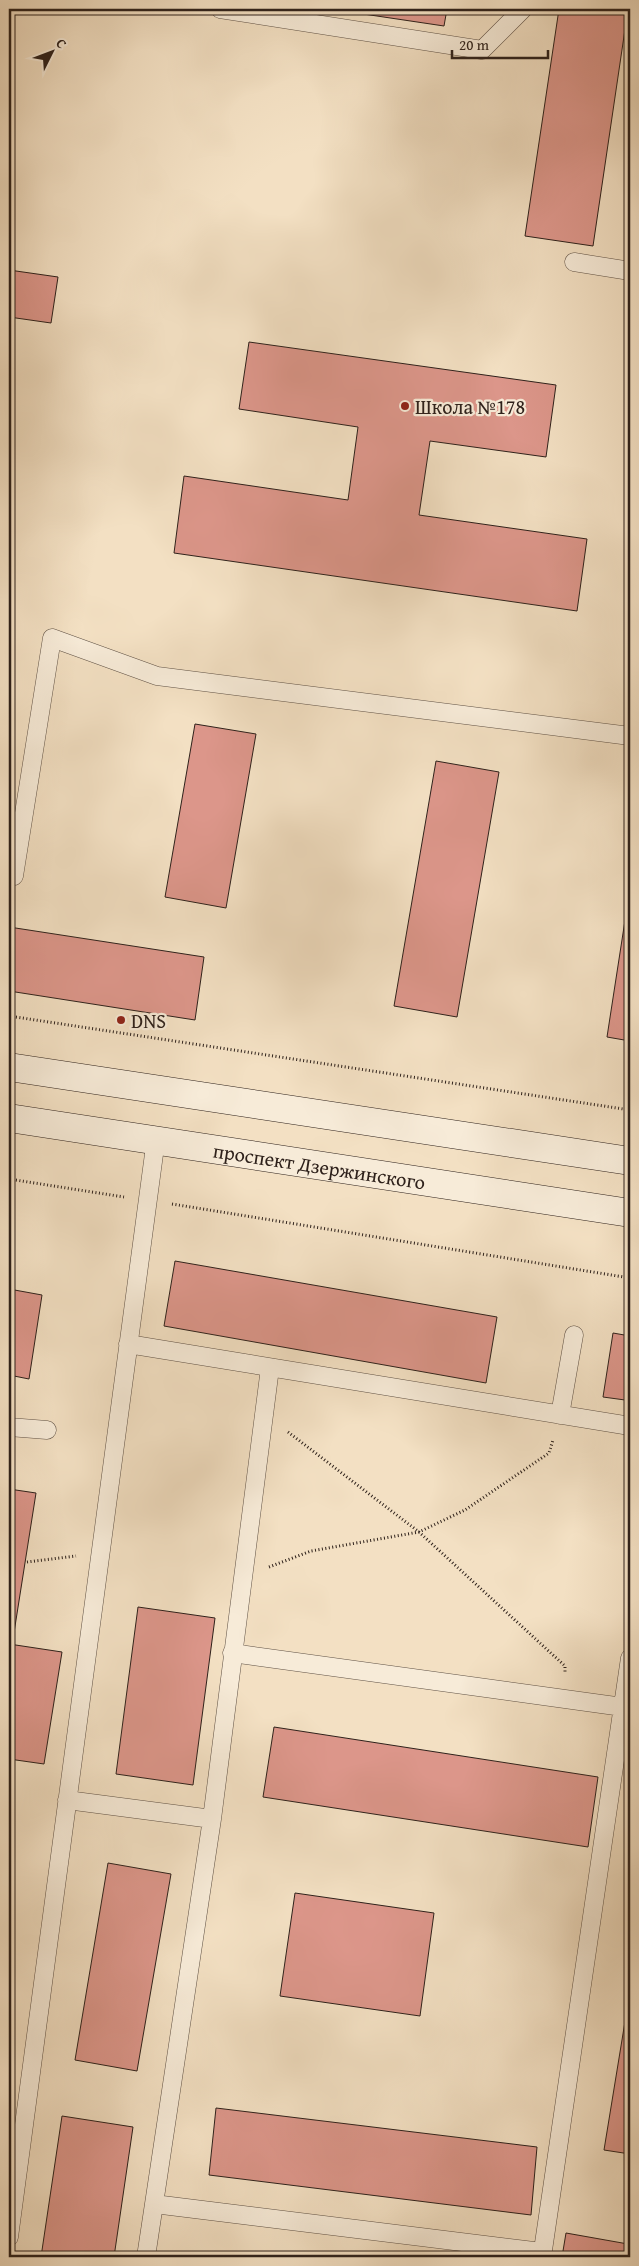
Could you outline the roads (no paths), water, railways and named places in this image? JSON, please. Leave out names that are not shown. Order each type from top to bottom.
[{"type":"main road","points":[[9,1067],[630,1160]]},
{"type":"main road","name":"проспект Дзержинского","points":[[9,1118],[630,1213]]},
{"type":"lane","points":[[220,9],[482,50],[523,9]]},
{"type":"lane","points":[[574,262],[630,271]]},
{"type":"lane","points":[[9,875],[14,876],[52,638],[157,676],[630,736]]},
{"type":"lane","points":[[9,2238],[156,1139]]},
{"type":"lane","points":[[560,1415],[574,1335]]},
{"type":"lane","points":[[128,1344],[630,1426]]},
{"type":"lane","points":[[146,2257],[212,1819],[270,1368]]},
{"type":"lane","points":[[9,1427],[47,1430]]},
{"type":"lane","points":[[232,1653],[627,1708]]},
{"type":"lane","points":[[154,2204],[542,2255],[627,1708],[630,1658]]},
{"type":"lane","points":[[67,1800],[212,1819]]},
{"type":"place","name":"Школа №178","points":[[405,406]]},
{"type":"place","name":"DNS","points":[[121,1020]]}]
